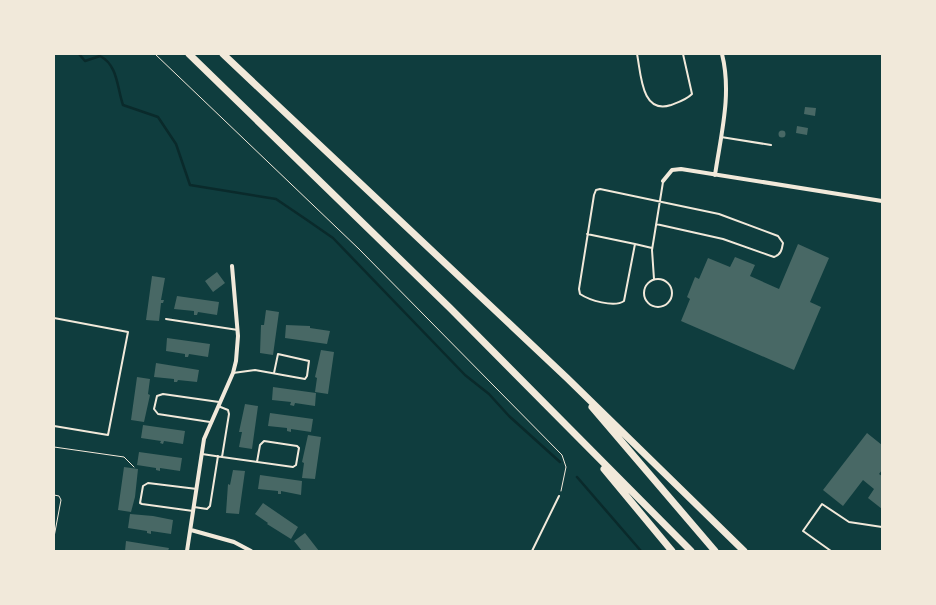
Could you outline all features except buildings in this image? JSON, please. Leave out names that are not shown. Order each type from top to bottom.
[{"type":"highway","points":[[189,54],[332,191],[690,551]]},
{"type":"highway","points":[[223,54],[567,378],[744,551]]},
{"type":"highway","points":[[567,378],[715,551]]},
{"type":"highway","points":[[580,439],[672,551]]},
{"type":"street","points":[[715,175],[727,87],[722,54]]},
{"type":"street","points":[[663,181],[672,170],[882,201]]},
{"type":"street","points":[[188,551],[202,454],[210,422],[233,373],[238,330],[232,266]]},
{"type":"street","points":[[191,530],[226,539],[251,551]]},
{"type":"lane","points":[[637,54],[646,98],[657,106],[668,106],[687,99],[692,94],[683,54]]},
{"type":"lane","points":[[721,137],[771,145]]},
{"type":"lane","points":[[654,279],[652,248],[663,181]]},
{"type":"lane","points":[[635,244],[624,301],[616,304],[580,294],[579,289],[587,234],[596,190],[600,189],[719,214],[740,220],[778,236],[783,243],[780,252],[774,257],[723,239],[656,224]]},
{"type":"lane","points":[[587,234],[652,248]]},
{"type":"lane","points":[[654,279],[665,280],[672,288],[671,299],[663,306],[652,305],[645,297],[646,286],[654,279]]},
{"type":"lane","points":[[54,318],[128,332],[108,435],[54,426]]},
{"type":"lane","points":[[166,319],[238,330]]},
{"type":"lane","points":[[233,373],[255,370],[305,379],[309,361],[278,354],[274,373]]},
{"type":"lane","points":[[210,422],[158,414],[154,409],[157,396],[164,394],[218,404],[228,410],[230,414],[222,457]]},
{"type":"lane","points":[[202,454],[218,456],[222,457],[257,462],[293,467],[296,465],[299,448],[297,446],[264,441],[260,445],[257,462]]},
{"type":"lane","points":[[197,490],[148,483],[143,486],[140,503],[207,509],[210,506],[218,456]]},
{"type":"lane","points":[[532,551],[559,496]]},
{"type":"lane","points":[[831,551],[803,531],[822,504],[849,522],[882,527]]},
{"type":"path","points":[[155,54],[359,250],[562,455],[566,467],[559,496]]},
{"type":"path","points":[[54,447],[124,457],[134,467]]},
{"type":"path","points":[[54,496],[59,496],[61,500],[54,537]]},
{"type":"waterway","points":[[79,54],[85,61],[100,56],[106,60],[114,71],[123,105],[158,117],[176,144],[190,185],[276,199],[333,238],[465,375],[489,394],[509,416],[560,462]]},
{"type":"waterway","points":[[577,477],[641,551]]}]
